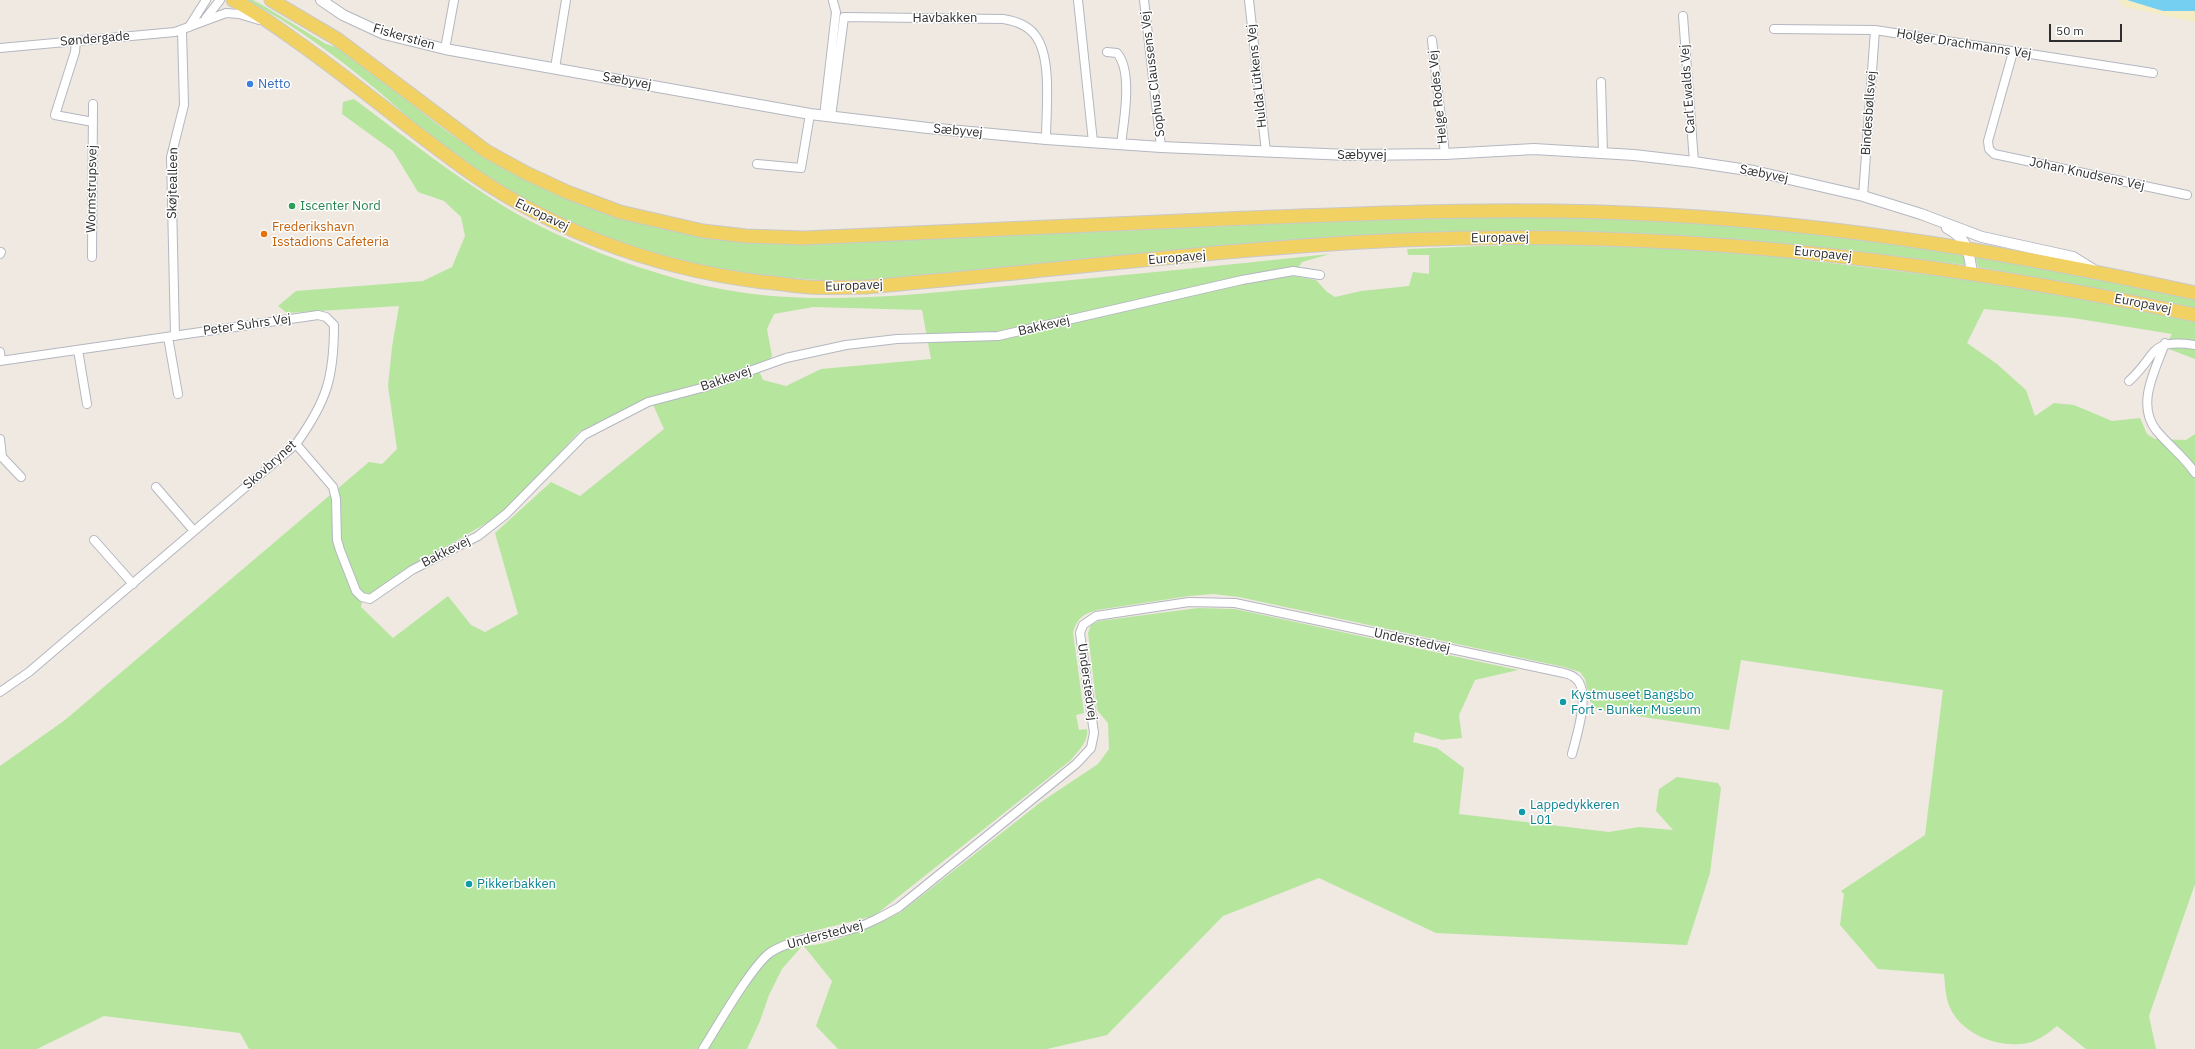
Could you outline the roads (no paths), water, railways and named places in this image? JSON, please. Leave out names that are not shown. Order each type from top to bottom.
[{"type":"main road","name":"Europavej","points":[[233,0],[273,25],[317,56],[450,159],[514,202],[600,242],[653,260],[699,272],[742,279],[808,287],[866,287],[1321,245],[1403,240],[1532,238],[1662,242],[1763,248],[1972,273],[2039,284],[2195,315]]},
{"type":"main road","name":"Europavej","points":[[271,0],[337,39],[486,151],[526,173],[567,192],[620,212],[704,231],[746,236],[804,238],[1403,212],[1534,210],[1667,215],[1765,222],[1856,232],[1967,247],[2097,271],[2195,293]]},
{"type":"street","points":[[185,29],[206,0]]},
{"type":"street","points":[[202,23],[211,14],[220,0]]},
{"type":"street","name":"Fiskerstien","points":[[321,0],[343,15],[384,34],[445,49]]},
{"type":"street","points":[[445,49],[454,0]]},
{"type":"street","points":[[555,68],[566,0]]},
{"type":"street","points":[[1078,0],[1093,142]]},
{"type":"street","name":"Sophus Claussens Vej","points":[[1144,0],[1161,148]]},
{"type":"street","name":"Hulda Lütkens Vej","points":[[1249,0],[1266,152]]},
{"type":"street","points":[[828,117],[836,12],[833,1]]},
{"type":"street","name":"Søndergade","points":[[0,48],[185,29],[215,17],[232,13],[273,25]]},
{"type":"street","name":"Carl Ewalds Vej","points":[[1683,16],[1694,162]]},
{"type":"street","name":"Havbakken","points":[[828,117],[844,17],[1003,18],[1017,22],[1028,28],[1037,37],[1043,50],[1046,68],[1046,139]]},
{"type":"street","name":"Skøjtealleen","points":[[172,336],[171,157],[184,105],[185,29]]},
{"type":"street","name":"Holger Drachmanns Vej","points":[[1774,29],[1875,30],[2152,73]]},
{"type":"street","name":"Bindesbøllsvej","points":[[1863,196],[1875,30]]},
{"type":"street","name":"Helge Rodes Vej","points":[[1432,40],[1445,154]]},
{"type":"street","points":[[76,41],[75,52],[56,115],[93,122]]},
{"type":"street","name":"Sæbyvej","points":[[445,49],[828,117],[1046,139],[1161,148],[1348,155],[1445,154],[1534,150],[1603,153],[1694,162],[1754,171],[1863,196],[1921,214],[1982,237],[2073,257],[2097,271]]},
{"type":"street","points":[[1107,52],[1117,53],[1122,58],[1126,89],[1121,144]]},
{"type":"street","name":"Johan Knudsens Vej","points":[[2013,52],[1988,141],[1989,149],[1994,154],[2187,195]]},
{"type":"street","points":[[1601,82],[1603,153]]},
{"type":"street","name":"Wormstrupsvej","points":[[92,257],[93,104]]},
{"type":"street","points":[[757,164],[801,168],[810,114]]},
{"type":"street","name":"Sæbyvej","points":[[1921,214],[1952,231],[1964,240],[1967,247]]},
{"type":"street","points":[[1967,247],[1972,273]]},
{"type":"street","name":"Bakkevej","points":[[296,444],[333,487],[336,500],[337,540],[340,550],[356,591],[362,597],[370,599],[412,570],[478,536],[506,514],[584,436],[648,402],[705,387],[786,358],[846,345],[897,339],[998,336],[1242,280],[1293,271],[1320,275]]},
{"type":"street","name":"Peter Suhrs Vej","points":[[0,358],[78,350],[318,315],[326,317]]},
{"type":"street","name":"Skovbrynet","points":[[0,692],[29,672],[296,444],[314,418],[328,390],[334,358],[334,324],[326,317]]},
{"type":"street","points":[[172,336],[178,394]]},
{"type":"street","points":[[2129,381],[2143,369],[2154,350],[2165,344],[2175,342],[2195,345]]},
{"type":"street","points":[[2165,344],[2149,388],[2146,405],[2148,417],[2156,430],[2187,460],[2195,473]]},
{"type":"street","points":[[78,350],[87,404]]},
{"type":"street","points":[[0,439],[2,457],[21,477]]},
{"type":"street","points":[[156,487],[194,531]]},
{"type":"street","points":[[94,540],[133,584]]},
{"type":"street","name":"Understedvej","points":[[703,1049],[755,968],[770,953],[787,944],[850,930],[874,921],[899,907],[1076,764],[1086,754],[1091,748],[1094,733],[1080,632],[1083,625],[1096,616],[1189,602],[1236,603],[1564,673],[1575,678],[1580,684],[1583,693],[1582,713],[1572,754]]},
{"type":"water","points":[[2127,0],[2195,0],[2195,11],[2163,11]]},
{"type":"place","name":"Netto","points":[[250,84]]},
{"type":"place","name":"Iscenter Nord","points":[[292,206]]},
{"type":"place","name":"Frederikshavn Isstadions Cafeteria","points":[[264,234]]},
{"type":"place","name":"Kystmuseet Bangsbo Fort - Bunker Museum","points":[[1563,702]]},
{"type":"place","name":"Lappedykkeren L01","points":[[1522,812]]},
{"type":"place","name":"Pikkerbakken","points":[[469,884]]}]
